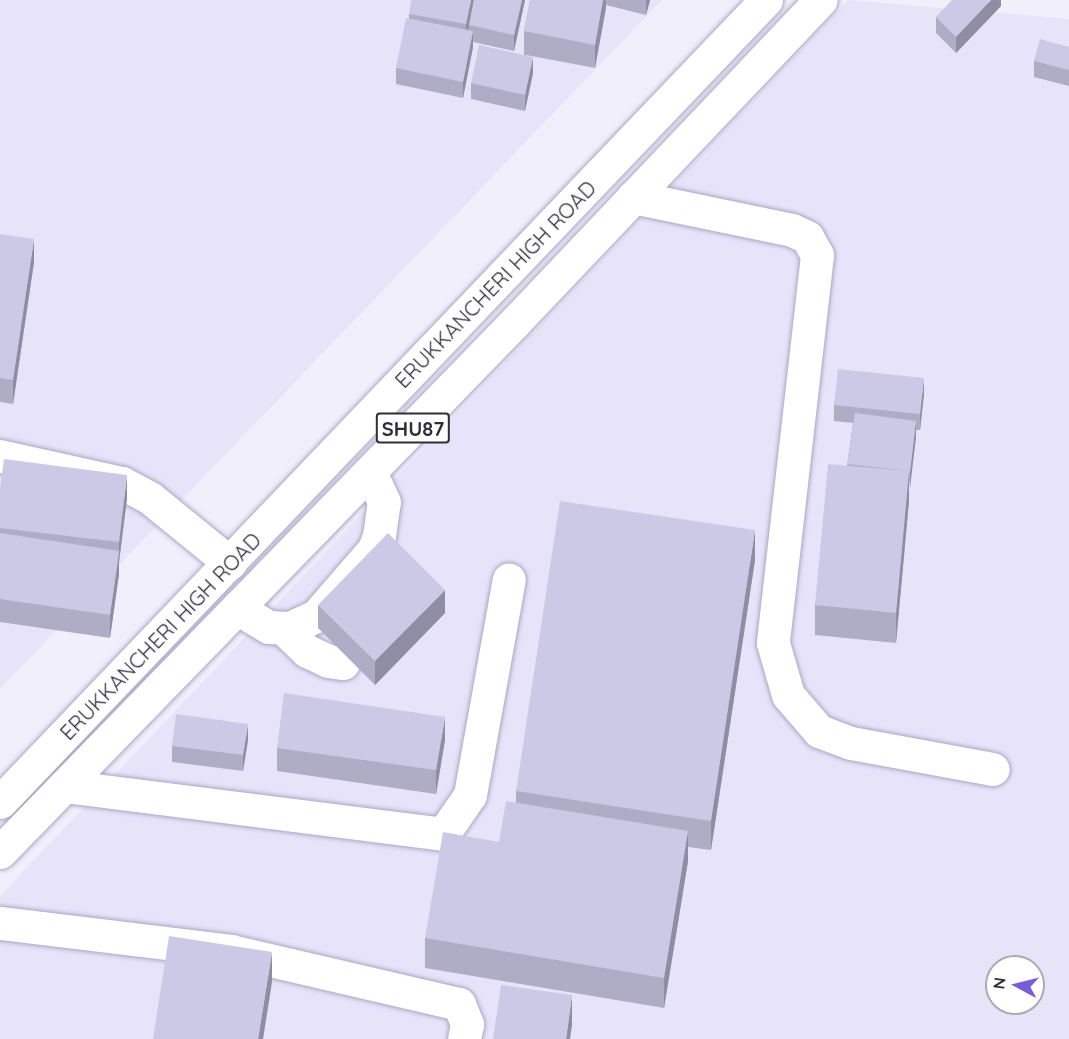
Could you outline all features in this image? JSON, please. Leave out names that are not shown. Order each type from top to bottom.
[{"type":"main road","name":"ERUKKANCHERI HIGH ROAD","points":[[0,802],[766,0]]},
{"type":"main road","name":"SHU87","points":[[0,852],[370,472],[821,0]]},
{"type":"main road","points":[[633,197],[792,230],[807,237],[817,255],[773,643],[788,695],[819,731],[851,743],[993,769]]},
{"type":"main road","points":[[0,456],[122,483],[150,498],[230,562]]},
{"type":"main road","points":[[237,608],[270,627],[290,628],[316,616],[374,549],[383,517],[384,502],[370,472]]},
{"type":"main road","points":[[383,517],[404,548]]},
{"type":"main road","points":[[64,786],[443,834],[470,795],[509,579]]},
{"type":"main road","points":[[283,628],[307,651],[328,661],[343,663]]},
{"type":"main road","points":[[0,923],[231,951],[459,1004],[467,1024],[464,1039]]},
{"type":"shaded area","points":[[0,0],[662,0],[0,689]]},
{"type":"shaded area","points":[[848,0],[1069,19],[1069,1039],[0,1039],[0,896]]},
{"type":"building","points":[[411,0],[471,0],[466,24],[409,14]]},
{"type":"building","points":[[474,0],[522,0],[514,35],[469,25]]},
{"type":"building","points":[[530,0],[603,0],[595,45],[524,31]]},
{"type":"building","points":[[952,0],[991,0],[956,37],[936,17]]},
{"type":"building","points":[[406,18],[473,31],[463,82],[396,68]]},
{"type":"building","points":[[1040,39],[1069,47],[1069,70],[1034,61]]},
{"type":"building","points":[[479,45],[533,57],[525,95],[471,83]]},
{"type":"building","points":[[0,234],[34,239],[13,380],[0,378]]},
{"type":"building","points":[[838,369],[924,378],[920,414],[834,405]]},
{"type":"building","points":[[855,413],[916,421],[910,472],[847,464]]},
{"type":"building","points":[[4,459],[127,475],[119,542],[0,528],[0,489]]},
{"type":"building","points":[[828,464],[909,471],[896,613],[815,605]]},
{"type":"building","points":[[560,501],[755,530],[711,821],[516,791]]},
{"type":"building","points":[[0,533],[119,551],[110,615],[0,599]]},
{"type":"building","points":[[388,533],[445,590],[375,661],[318,605]]},
{"type":"building","points":[[284,693],[445,717],[436,770],[277,748]]},
{"type":"building","points":[[176,714],[248,724],[243,755],[172,746]]},
{"type":"building","points":[[506,801],[688,831],[664,978],[425,938],[443,832],[499,842]]},
{"type":"building","points":[[169,936],[272,952],[258,1039],[153,1039]]},
{"type":"building","points":[[501,985],[572,995],[566,1039],[493,1039]]}]
